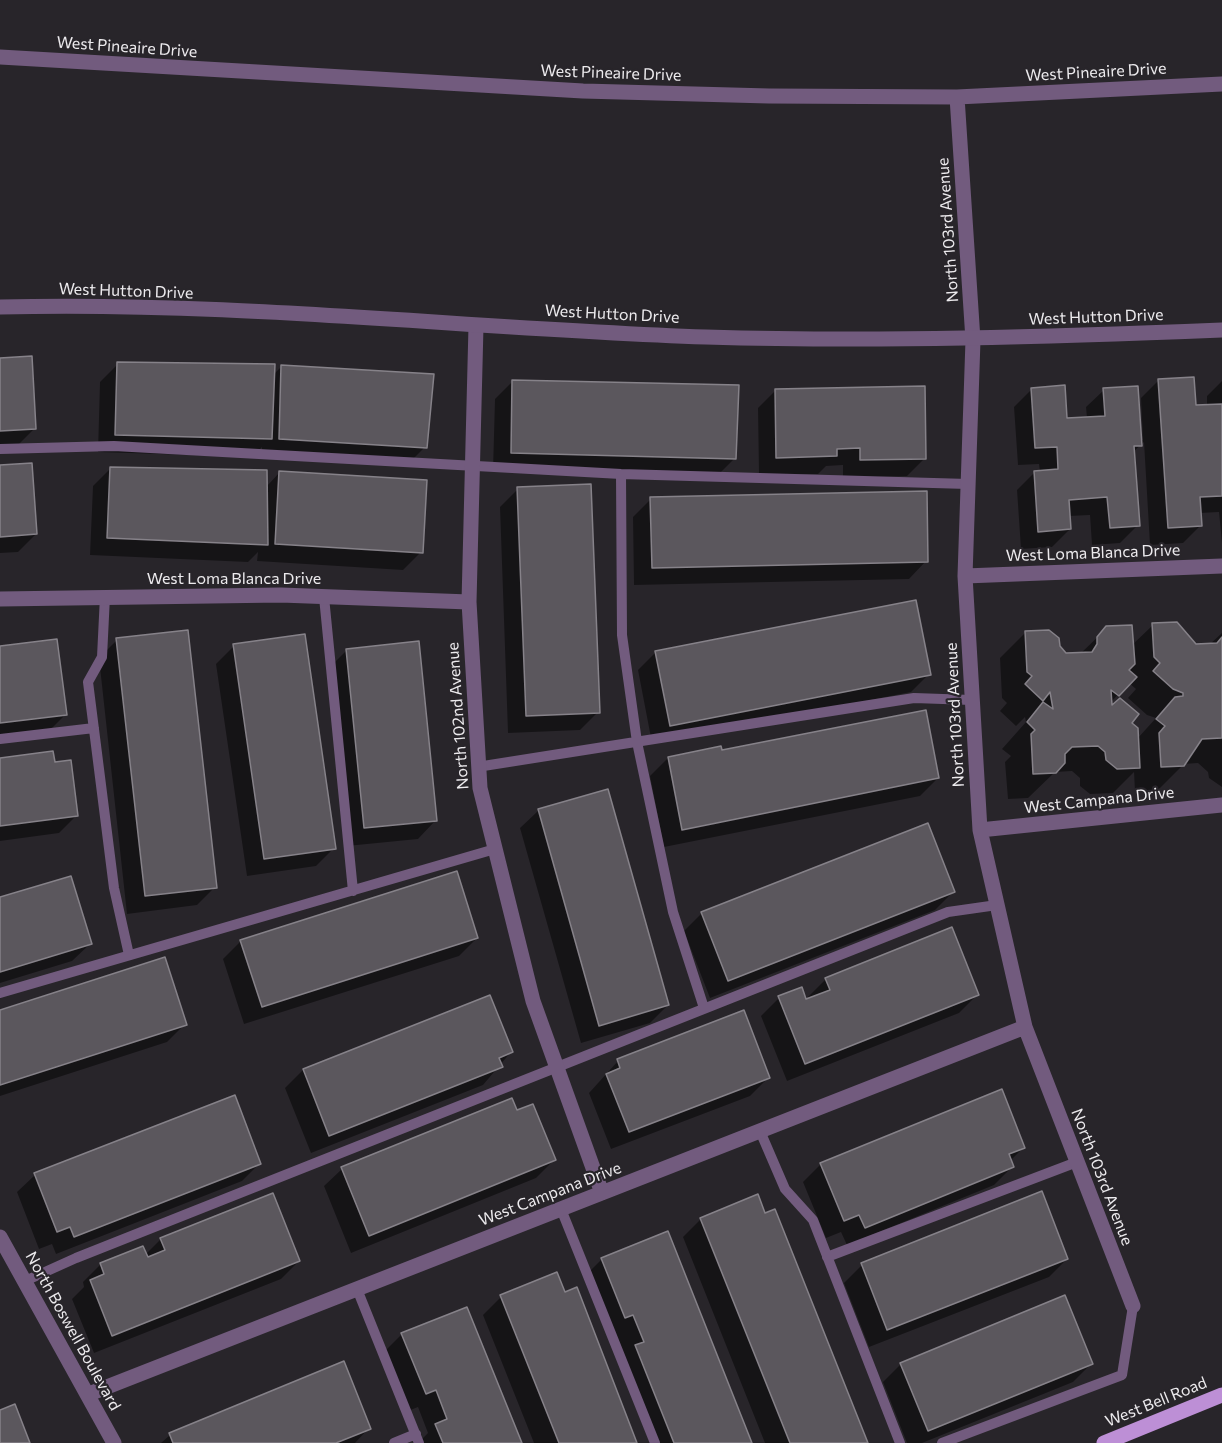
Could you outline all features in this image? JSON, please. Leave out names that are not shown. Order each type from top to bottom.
[{"type":"main road","name":"West Bell Road","points":[[1104,1443],[1222,1395]]},
{"type":"street","name":"West Pineaire Drive","points":[[0,57],[583,91],[957,97],[1222,84]]},
{"type":"street","name":"North 103rd Avenue","points":[[957,97],[973,340],[965,576],[980,830],[1025,1028],[1132,1306]]},
{"type":"street","name":"West Hutton Drive","points":[[0,307],[237,312],[707,337],[973,340],[1222,330]]},
{"type":"street","name":"North 102nd Avenue","points":[[476,326],[469,602],[477,767],[533,1001],[603,1192]]},
{"type":"street","name":"West Loma Blanca Drive","points":[[965,576],[1222,566]]},
{"type":"street","name":"West Loma Blanca Drive","points":[[0,599],[105,596],[324,597],[469,602]]},
{"type":"street","name":"West Campana Drive","points":[[980,830],[1222,805]]},
{"type":"street","name":"West Campana Drive","points":[[89,1394],[1025,1028]]},
{"type":"street","name":"North Boswell Boulevard","points":[[0,1237],[89,1394],[114,1443]]},
{"type":"lane","points":[[0,449],[114,446],[621,474],[968,484]]},
{"type":"lane","points":[[621,474],[622,635],[637,742],[673,912],[704,1008]]},
{"type":"lane","points":[[105,596],[102,657],[88,682],[114,888],[129,955]]},
{"type":"lane","points":[[324,597],[352,891]]},
{"type":"lane","points":[[477,767],[914,698],[972,700]]},
{"type":"lane","points":[[0,739],[93,728]]},
{"type":"lane","points":[[0,993],[495,849]]},
{"type":"lane","points":[[25,1281],[76,1258],[556,1065],[948,912],[997,905]]},
{"type":"lane","points":[[760,1131],[785,1188],[813,1220],[900,1443]]},
{"type":"lane","points":[[827,1257],[1077,1162]]},
{"type":"lane","points":[[561,1209],[655,1443]]},
{"type":"lane","points":[[357,1288],[417,1439],[394,1443]]},
{"type":"lane","points":[[942,1443],[1122,1375],[1132,1306]]},
{"type":"building","points":[[32,356],[36,429],[0,431],[0,358]]},
{"type":"building","points":[[117,362],[275,364],[272,439],[115,435]]},
{"type":"building","points":[[281,365],[434,374],[427,448],[279,439]]},
{"type":"building","points":[[1194,377],[1196,405],[1222,404],[1222,496],[1200,497],[1202,526],[1168,528],[1158,379]]},
{"type":"building","points":[[512,380],[739,385],[736,459],[511,453]]},
{"type":"building","points":[[1065,385],[1067,418],[1105,416],[1103,388],[1138,386],[1142,446],[1134,446],[1140,526],[1110,528],[1107,497],[1069,500],[1071,529],[1038,532],[1034,471],[1058,469],[1057,447],[1035,448],[1031,388]]},
{"type":"building","points":[[925,386],[926,459],[860,460],[860,448],[837,449],[837,456],[776,458],[775,389]]},
{"type":"building","points":[[32,463],[37,534],[0,537],[0,465]]},
{"type":"building","points":[[110,467],[267,470],[268,545],[107,538]]},
{"type":"building","points":[[279,471],[427,480],[423,553],[275,544]]},
{"type":"building","points":[[591,484],[600,713],[526,716],[517,487]]},
{"type":"building","points":[[927,491],[928,562],[652,568],[650,497]]},
{"type":"building","points":[[916,600],[931,675],[670,726],[655,651]]},
{"type":"building","points":[[1177,622],[1196,644],[1217,643],[1222,637],[1222,738],[1202,739],[1184,766],[1161,767],[1159,733],[1165,726],[1156,719],[1175,697],[1183,696],[1183,693],[1173,689],[1153,671],[1160,663],[1154,657],[1152,623]]},
{"type":"building","points":[[1132,625],[1135,664],[1129,670],[1137,677],[1119,696],[1111,690],[1112,705],[1120,698],[1139,714],[1132,723],[1138,728],[1140,768],[1117,769],[1106,760],[1105,752],[1098,746],[1072,747],[1065,754],[1065,763],[1056,773],[1033,774],[1031,734],[1035,730],[1027,722],[1043,702],[1053,709],[1050,692],[1043,701],[1025,684],[1032,676],[1027,672],[1025,631],[1049,630],[1059,638],[1060,646],[1066,653],[1092,652],[1097,644],[1097,637],[1106,626]]},
{"type":"building","points":[[188,630],[217,888],[145,896],[116,638]]},
{"type":"building","points":[[305,634],[336,849],[264,859],[233,644]]},
{"type":"building","points":[[57,639],[67,715],[0,723],[0,646]]},
{"type":"building","points":[[419,641],[437,821],[364,828],[346,649]]},
{"type":"building","points":[[926,710],[939,778],[682,830],[668,757],[721,746],[722,750]]},
{"type":"building","points":[[53,751],[55,762],[71,760],[78,816],[0,826],[0,758]]},
{"type":"building","points":[[608,789],[669,1005],[599,1026],[538,809]]},
{"type":"building","points":[[928,823],[955,892],[728,981],[701,912]]},
{"type":"building","points":[[457,871],[478,938],[262,1007],[240,940]]},
{"type":"building","points":[[71,876],[92,944],[0,972],[0,897]]},
{"type":"building","points":[[952,927],[979,995],[805,1064],[778,996],[802,987],[806,999],[830,990],[825,978]]},
{"type":"building","points":[[165,957],[187,1025],[0,1085],[0,1010]]},
{"type":"building","points":[[490,995],[513,1052],[499,1058],[503,1067],[329,1136],[303,1069]]},
{"type":"building","points":[[744,1010],[770,1078],[629,1132],[606,1074],[620,1068],[617,1059]]},
{"type":"building","points":[[1002,1089],[1025,1148],[1009,1154],[1014,1167],[865,1228],[859,1215],[844,1221],[820,1163]]},
{"type":"building","points":[[235,1095],[261,1164],[74,1237],[70,1227],[57,1232],[34,1173]]},
{"type":"building","points":[[512,1098],[517,1110],[533,1104],[556,1160],[369,1236],[341,1167]]},
{"type":"building","points":[[1042,1191],[1068,1259],[887,1330],[861,1263]]},
{"type":"building","points":[[273,1193],[300,1261],[112,1336],[90,1280],[104,1274],[100,1263],[143,1246],[148,1257],[165,1250],[160,1238]]},
{"type":"building","points":[[758,1194],[765,1213],[775,1209],[868,1443],[790,1443],[700,1218]]},
{"type":"building","points":[[668,1231],[752,1443],[674,1443],[635,1345],[644,1342],[633,1315],[625,1318],[601,1258]]},
{"type":"building","points":[[557,1272],[565,1292],[577,1287],[637,1443],[559,1443],[500,1295]]},
{"type":"building","points":[[1065,1295],[1093,1364],[928,1431],[900,1363]]},
{"type":"building","points":[[467,1307],[522,1443],[443,1443],[435,1424],[447,1419],[436,1390],[426,1394],[401,1333]]},
{"type":"building","points":[[344,1361],[371,1429],[336,1443],[173,1443],[169,1433]]},
{"type":"building","points":[[15,1404],[30,1443],[0,1443],[0,1410]]}]
